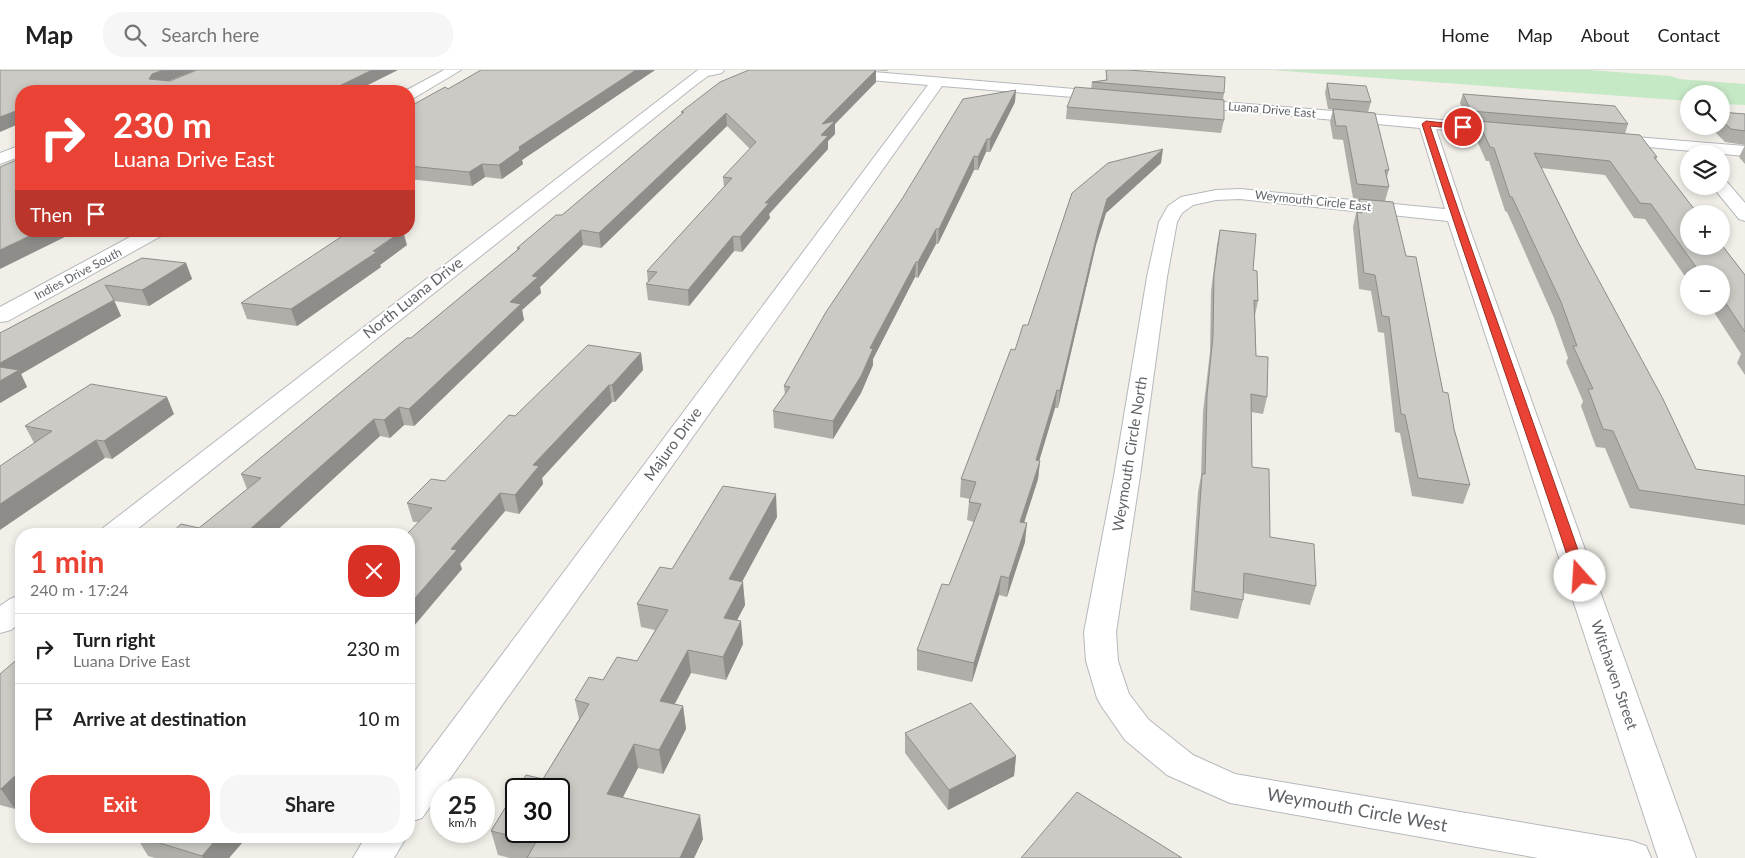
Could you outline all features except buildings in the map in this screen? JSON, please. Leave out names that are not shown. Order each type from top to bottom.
[{"type":"street","points":[[415,91],[454,70]]},
{"type":"street","name":"North Luana Drive","points":[[121,528],[692,81],[703,74],[717,70]]},
{"type":"street","points":[[800,70],[1125,97]]},
{"type":"street","name":"Majuro Drive","points":[[415,799],[938,82]]},
{"type":"street","name":"Luana Drive East","points":[[1174,102],[1532,133]]},
{"type":"street","name":"Witchaven Street","points":[[1426,124],[1677,858]]},
{"type":"street","points":[[1600,139],[1680,149]]},
{"type":"street","points":[[1730,151],[1745,151]]},
{"type":"street","points":[[0,159],[15,153]]},
{"type":"street","name":"Weymouth Circle East","points":[[1174,210],[1187,201],[1201,197],[1240,194],[1456,216]]},
{"type":"street","points":[[1728,195],[1745,215]]},
{"type":"street","name":"Weymouth Circle North","points":[[1114,698],[1102,661],[1100,632],[1127,476],[1157,277],[1168,222],[1174,210]]},
{"type":"street","name":"Indies Drive South","points":[[0,316],[145,237]]},
{"type":"street","points":[[0,622],[15,611]]},
{"type":"street","name":"Weymouth Circle West","points":[[1114,698],[1136,730],[1180,765],[1230,788],[1632,858]]},
{"type":"street","points":[[372,858],[383,843]]},
{"type":"green space","points":[[1271,70],[1589,70],[1745,84],[1745,105],[1730,104],[1730,85],[1680,85],[1680,100]]},
{"type":"route","points":[[1463,127],[1426,124],[1580,576]]}]
